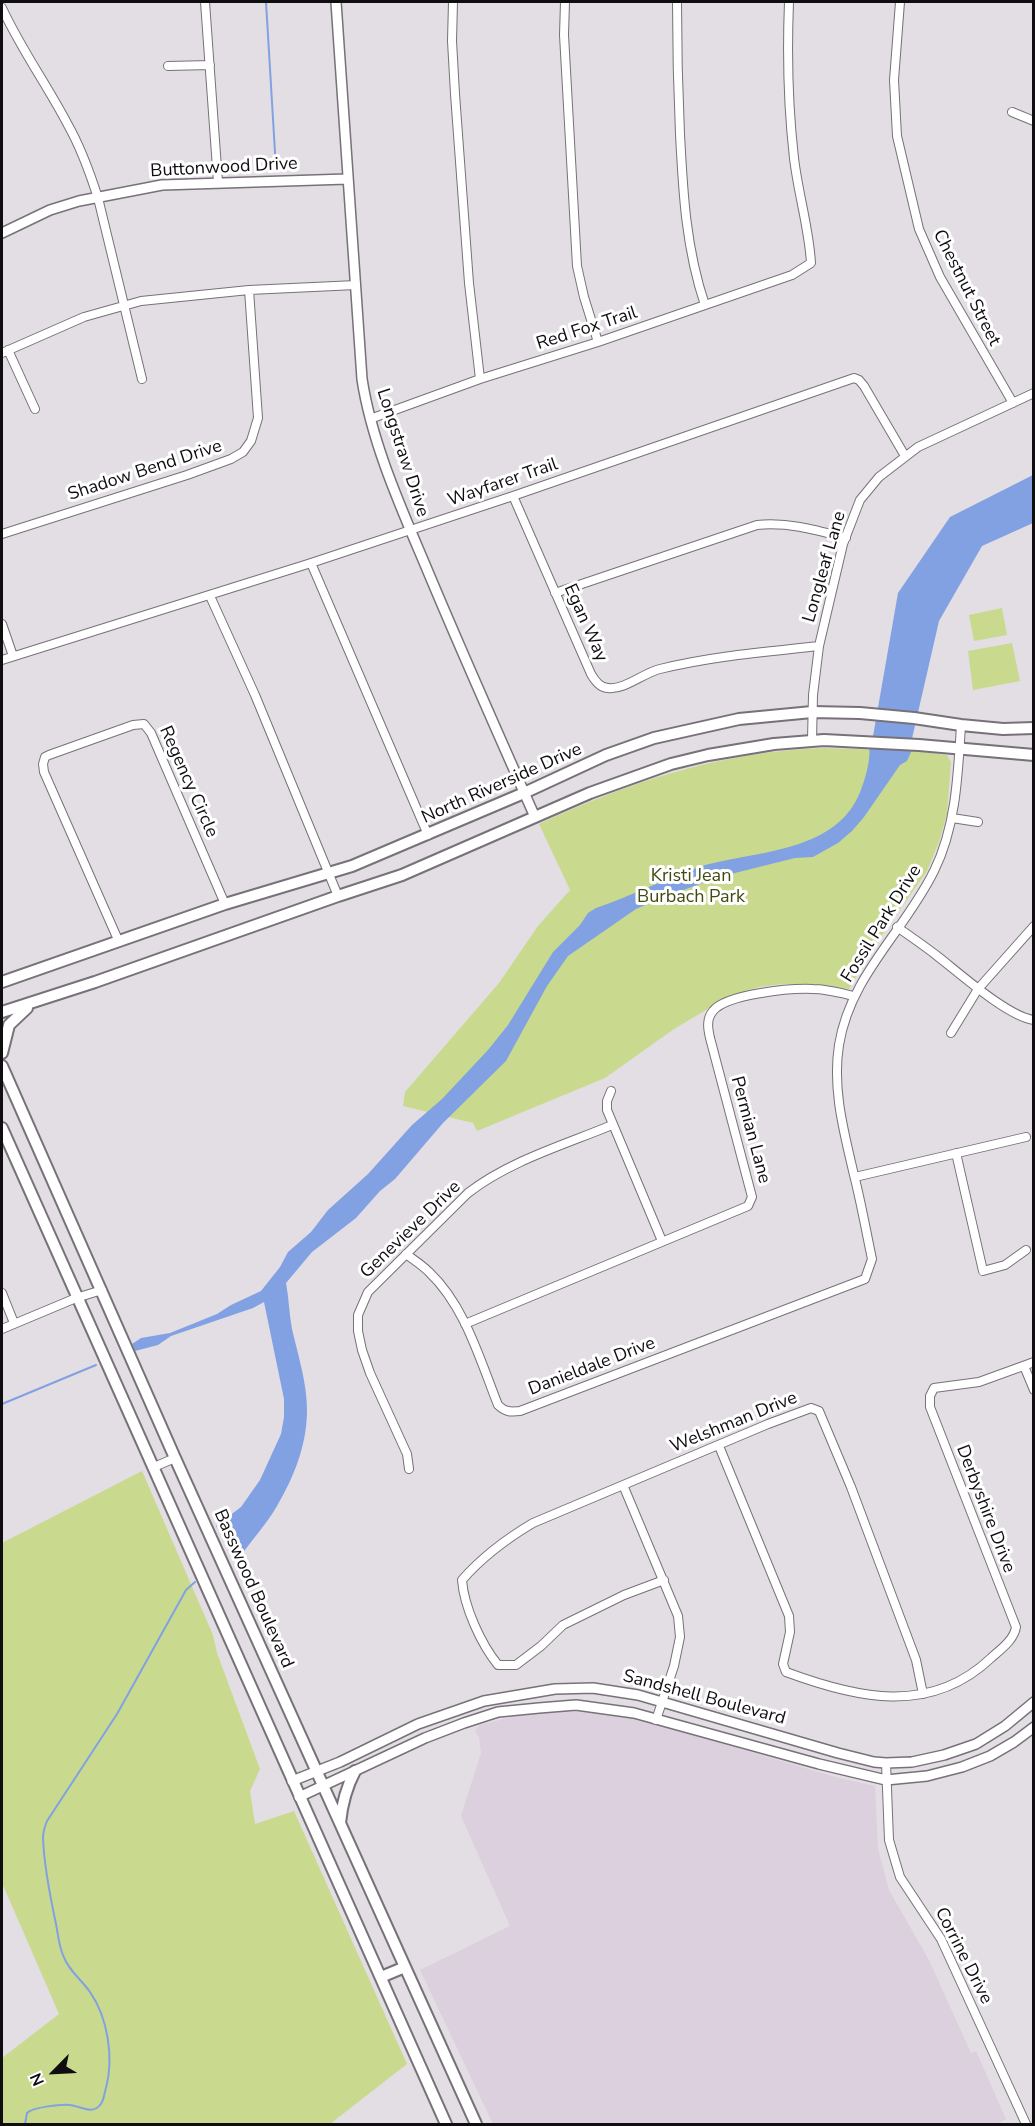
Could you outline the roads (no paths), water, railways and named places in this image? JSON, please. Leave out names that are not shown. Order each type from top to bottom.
[{"type":"main road","name":"North Riverside Drive","points":[[2,982],[225,904],[352,866],[524,794],[606,755],[654,738],[739,719],[812,712],[860,713],[920,718],[961,725],[1034,728]]},
{"type":"main road","points":[[2,1012],[34,1003],[402,875],[622,780],[671,764],[708,755],[812,740],[919,745],[1034,755]]},
{"type":"main road","points":[[2,1053],[9,1024],[19,1013],[34,1003]]},
{"type":"main road","name":"Basswood Boulevard","points":[[2,1066],[175,1458],[476,2124]]},
{"type":"main road","points":[[2,1128],[446,2124]]},
{"type":"main road","points":[[340,1823],[347,1786],[355,1771]]},
{"type":"main road","points":[[381,1977],[405,1966]]},
{"type":"street","points":[[205,2],[218,182]]},
{"type":"street","name":"Longstraw Drive","points":[[336,2],[362,379],[370,419],[410,530],[535,817]]},
{"type":"street","points":[[453,2],[453,62],[469,283],[480,379]]},
{"type":"street","points":[[566,2],[564,35],[578,266],[584,297],[598,342]]},
{"type":"street","points":[[677,2],[676,50],[683,205],[693,269],[705,305]]},
{"type":"street","name":"Red Fox Trail","points":[[370,419],[480,379],[598,342],[792,275],[811,263],[791,129],[789,2]]},
{"type":"street","name":"Chestnut Street","points":[[900,2],[894,80],[897,136],[919,229],[940,277],[1013,404]]},
{"type":"street","points":[[2,8],[10,27],[73,134],[88,168],[98,198],[142,380]]},
{"type":"street","points":[[168,66],[210,65]]},
{"type":"street","points":[[1012,112],[1034,121]]},
{"type":"street","name":"Buttonwood Drive","points":[[2,233],[50,210],[79,201],[162,185],[347,179]]},
{"type":"street","points":[[35,409],[5,352],[84,317],[124,304],[189,295],[356,285]]},
{"type":"street","name":"Shadow Bend Drive","points":[[2,534],[187,475],[231,459],[243,452],[251,441],[258,418],[249,290]]},
{"type":"street","name":"Wayfarer Trail","points":[[2,660],[311,563],[854,378],[864,386],[904,456]]},
{"type":"street","name":"Longleaf Lane","points":[[812,740],[812,712],[819,646],[846,538],[860,500],[879,477],[918,447],[1034,393]]},
{"type":"street","name":"Egan Way","points":[[513,496],[591,674],[598,685],[607,689],[617,687],[657,670],[707,659],[819,646]]},
{"type":"street","points":[[555,593],[757,525],[777,523],[797,525],[846,538]]},
{"type":"street","points":[[311,563],[428,835]]},
{"type":"street","points":[[210,596],[259,705],[338,896]]},
{"type":"street","points":[[2,624],[13,656]]},
{"type":"street","name":"Regency Circle","points":[[119,942],[44,772],[45,757],[49,755],[133,725],[144,724],[151,733],[225,904]]},
{"type":"street","name":"Fossil Park Drive","points":[[865,1279],[872,1259],[842,1123],[836,1074],[843,1028],[864,976],[933,873],[945,846],[952,818],[961,725]]},
{"type":"street","points":[[952,818],[978,822]]},
{"type":"street","points":[[951,1033],[978,989],[1034,926]]},
{"type":"street","points":[[897,927],[934,953],[978,989],[1020,1017],[1034,1020]]},
{"type":"street","name":"Permian Lane","points":[[465,1323],[748,1206],[752,1201],[710,1038],[708,1022],[713,1010],[747,996],[784,990],[815,989],[855,996]]},
{"type":"street","points":[[611,1091],[606,1105],[612,1125],[662,1241]]},
{"type":"street","name":"Genevieve Drive","points":[[409,1469],[407,1454],[362,1350],[358,1331],[358,1315],[368,1292],[468,1193],[492,1176],[612,1125]]},
{"type":"street","points":[[855,1177],[1026,1137]]},
{"type":"street","points":[[956,1153],[983,1271],[1005,1265],[1026,1250]]},
{"type":"street","name":"Danieldale Drive","points":[[406,1254],[429,1272],[443,1288],[465,1323],[498,1404],[503,1410],[510,1412],[520,1411],[865,1279]]},
{"type":"street","points":[[2,1329],[76,1298],[102,1290]]},
{"type":"street","points":[[2,1293],[14,1323]]},
{"type":"street","name":"Derbyshire Drive","points":[[719,1446],[789,1616],[790,1632],[783,1664],[786,1672],[819,1684],[860,1694],[890,1698],[923,1694],[948,1687],[984,1665],[1014,1635],[1016,1626],[952,1467],[930,1407],[930,1396],[934,1388],[980,1382],[1034,1362]]},
{"type":"street","points":[[1024,1366],[1034,1390]]},
{"type":"street","name":"Welshman Drive","points":[[664,1580],[624,1595],[563,1625],[516,1665],[498,1665],[463,1596],[462,1580],[481,1559],[505,1540],[533,1523],[811,1408],[819,1411],[851,1487],[916,1660],[923,1694]]},
{"type":"street","points":[[154,1467],[175,1458]]},
{"type":"street","points":[[623,1485],[678,1616],[680,1637],[674,1666],[656,1719]]},
{"type":"street","name":"Sandshell Boulevard","points":[[292,1782],[340,1762],[418,1724],[484,1701],[555,1689],[593,1688],[639,1695],[838,1753],[886,1763],[912,1762],[944,1755],[976,1744],[1005,1726],[1034,1702]]},
{"type":"street","name":"Sandshell Boulevard","points":[[299,1797],[425,1738],[498,1712],[576,1705],[634,1713],[886,1780],[927,1776],[962,1767],[990,1756],[1014,1742],[1034,1726]]},
{"type":"street","name":"Corrine Drive","points":[[886,1763],[889,1840],[900,1877],[942,1939],[1026,2124]]},
{"type":"water","points":[[1033,475],[1033,523],[982,546],[939,621],[911,743],[915,743],[907,761],[900,765],[852,831],[838,843],[813,857],[795,858],[719,877],[636,909],[568,956],[547,986],[506,1061],[443,1123],[395,1179],[380,1191],[356,1218],[312,1252],[286,1283],[292,1329],[306,1390],[305,1436],[294,1472],[283,1495],[268,1520],[239,1558],[216,1526],[241,1507],[260,1480],[281,1434],[284,1417],[284,1399],[264,1302],[253,1308],[171,1336],[158,1345],[135,1351],[132,1344],[141,1338],[170,1333],[217,1314],[261,1291],[280,1267],[288,1252],[311,1232],[328,1210],[368,1174],[412,1125],[442,1099],[488,1050],[508,1025],[553,952],[580,925],[588,913],[702,866],[795,845],[816,837],[836,825],[851,809],[865,776],[869,759],[869,743],[872,742],[898,593],[950,517]]},
{"type":"waterway","points":[[266,2],[276,169]]},
{"type":"waterway","points":[[2,1404],[96,1365]]},
{"type":"waterway","points":[[25,2124],[27,2113],[41,2108],[66,2105],[90,2110],[97,2108],[103,2099],[109,2064],[108,2038],[96,2002],[68,1965],[60,1948],[46,1871],[43,1838],[45,1827],[117,1714],[186,1590],[195,1582]]},
{"type":"park label","name":"Kristi Jean Burbach Park","points":[[691,887]]}]
